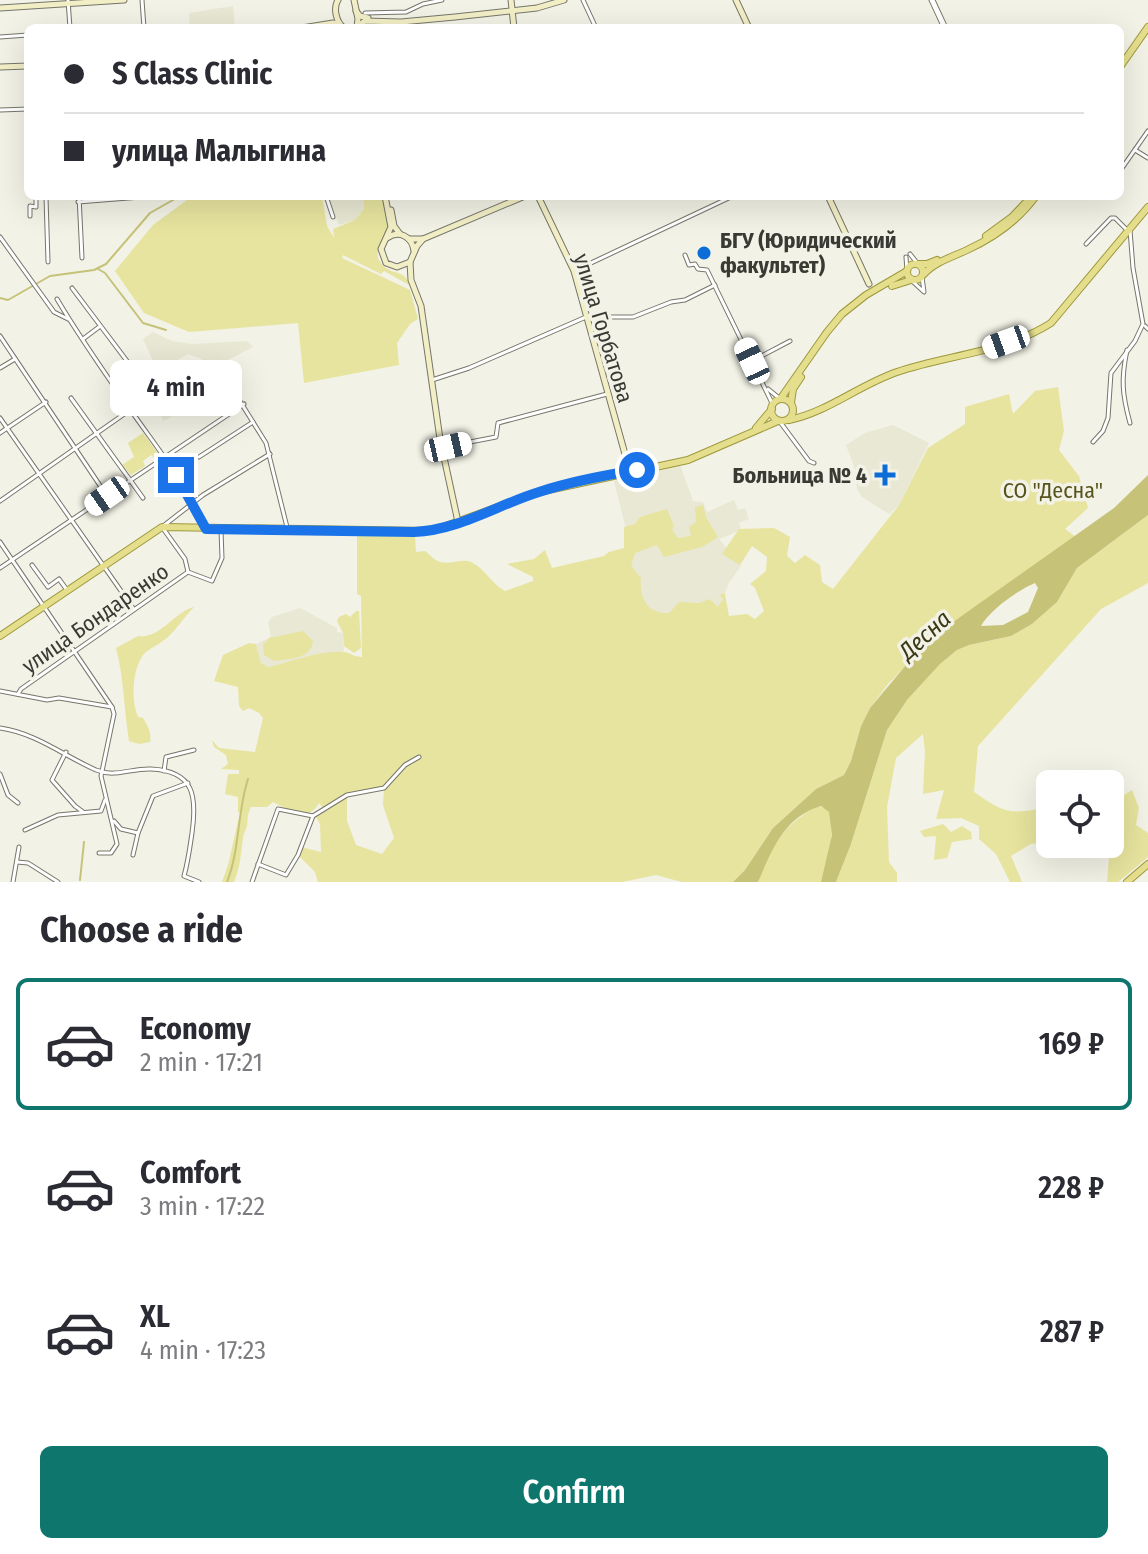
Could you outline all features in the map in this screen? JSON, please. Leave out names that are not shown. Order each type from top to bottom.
[{"type":"main road","points":[[0,8],[124,0]]},
{"type":"main road","points":[[338,0],[335,8],[341,24]]},
{"type":"main road","points":[[511,0],[513,24]]},
{"type":"main road","points":[[380,24],[511,9],[556,0]]},
{"type":"main road","points":[[356,11],[363,17],[394,19],[537,8],[564,0]]},
{"type":"main road","points":[[736,0],[747,24]]},
{"type":"main road","points":[[353,1],[358,24]]},
{"type":"main road","points":[[1124,61],[1148,27]]},
{"type":"main road","points":[[1124,68],[1148,34]]},
{"type":"main road","points":[[0,67],[24,66]]},
{"type":"main road","points":[[387,200],[392,227],[381,245],[381,256],[411,280]]},
{"type":"main road","points":[[392,227],[409,239],[423,239],[516,200]]},
{"type":"main road","name":"улица Горбатова","points":[[540,200],[574,271],[630,472]]},
{"type":"main road","points":[[830,200],[869,284]]},
{"type":"main road","points":[[714,450],[755,429],[834,323],[867,294],[907,271],[910,266],[930,263],[988,235],[1029,200]]},
{"type":"main road","points":[[783,421],[791,404],[793,389],[845,317],[876,293],[904,280],[916,281],[934,265],[998,233],[1015,220],[1030,200]]},
{"type":"main road","points":[[0,636],[162,527],[432,531],[539,492],[681,462],[811,413],[896,373],[991,348],[1040,330],[1051,323],[1148,207]]},
{"type":"main road","points":[[386,239],[400,234]]},
{"type":"main road","points":[[409,239],[414,251]]},
{"type":"main road","points":[[423,239],[410,262],[411,280],[421,306],[442,447],[458,523]]},
{"type":"main road","points":[[397,267],[410,262]]},
{"type":"main road","points":[[918,264],[923,269],[923,276]]},
{"type":"main road","points":[[907,271],[911,280]]},
{"type":"main road","points":[[780,398],[803,413],[811,413]]},
{"type":"main road","points":[[772,407],[783,421]]},
{"type":"main road","points":[[1127,882],[1146,868]]},
{"type":"street","points":[[142,0],[144,24]]},
{"type":"street","points":[[365,13],[406,12],[442,0]]},
{"type":"street","points":[[583,0],[594,24]]},
{"type":"street","points":[[932,0],[943,24]]},
{"type":"street","points":[[68,2],[70,24]]},
{"type":"street","points":[[0,37],[24,35]]},
{"type":"street","points":[[0,110],[24,109]]},
{"type":"street","points":[[1124,165],[1148,131]]},
{"type":"street","points":[[1135,150],[1148,158]]},
{"type":"street","points":[[30,216],[30,206],[36,207],[36,200]]},
{"type":"street","points":[[48,200],[48,262]]},
{"type":"street","points":[[82,258],[78,202],[100,200]]},
{"type":"street","points":[[327,200],[333,217]]},
{"type":"street","points":[[574,271],[725,200]]},
{"type":"street","points":[[1086,244],[1111,218],[1129,230],[1133,268],[1146,326],[1111,373],[1108,418],[1103,431],[1093,442]]},
{"type":"street","points":[[0,237],[54,312],[70,321]]},
{"type":"street","points":[[685,255],[689,265],[695,264],[698,269],[707,270],[765,386],[772,407]]},
{"type":"street","points":[[907,271],[908,256],[918,264]]},
{"type":"street","points":[[911,280],[924,294],[923,276]]},
{"type":"street","points":[[867,294],[869,284],[877,289]]},
{"type":"street","points":[[432,380],[464,370],[586,317],[629,318],[685,300],[715,285]]},
{"type":"street","points":[[72,288],[130,365]]},
{"type":"street","points":[[57,299],[81,340],[194,503],[206,529]]},
{"type":"street","points":[[81,340],[99,327]]},
{"type":"street","points":[[0,336],[107,496]]},
{"type":"street","points":[[752,361],[790,341]]},
{"type":"street","points":[[1127,350],[1122,374],[1124,402],[1130,423]]},
{"type":"street","points":[[0,368],[15,359]]},
{"type":"street","points":[[223,374],[254,421],[270,454],[288,530]]},
{"type":"street","points":[[765,386],[780,398]]},
{"type":"street","points":[[442,447],[496,437],[498,423],[607,394]]},
{"type":"street","points":[[71,398],[143,498]]},
{"type":"street","points":[[0,433],[46,402]]},
{"type":"street","points":[[0,568],[244,404]]},
{"type":"street","points":[[0,501],[130,410]]},
{"type":"street","points":[[0,418],[134,609]]},
{"type":"street","points":[[199,457],[254,421]]},
{"type":"street","points":[[783,421],[786,430],[809,461],[814,463]]},
{"type":"street","points":[[221,529],[222,558],[212,581],[189,570],[162,527],[270,454]]},
{"type":"street","points":[[0,542],[112,707],[111,731],[101,771],[117,844],[109,854],[99,853]]},
{"type":"street","points":[[32,565],[48,587],[59,579],[67,590]]},
{"type":"street","name":"улица Бондаренко","points":[[18,694],[189,570]]},
{"type":"street","points":[[0,685],[0,691],[112,707]]},
{"type":"street","points":[[0,728],[19,732],[66,752],[101,771],[121,774],[153,769],[179,775],[188,783],[195,805],[184,876],[199,882]]},
{"type":"street","points":[[164,771],[166,757],[194,750]]},
{"type":"street","points":[[66,752],[52,780],[85,813]]},
{"type":"street","points":[[258,864],[286,875],[298,855],[313,816],[347,795],[384,788],[405,765],[419,757]]},
{"type":"street","points":[[0,774],[8,795],[18,803]]},
{"type":"street","points":[[133,855],[153,796],[188,783]]},
{"type":"street","points":[[25,830],[58,815],[103,810],[105,799]]},
{"type":"street","points":[[252,882],[278,809],[313,816]]},
{"type":"street","points":[[111,816],[119,828],[138,833]]},
{"type":"street","points":[[13,882],[19,847]]},
{"type":"street","points":[[17,862],[28,863],[58,882]]},
{"type":"shaded area","points":[[233,6],[235,24],[190,24],[189,13]]},
{"type":"shaded area","points":[[330,200],[363,200],[364,209],[355,220],[339,225]]},
{"type":"shaded area","points":[[153,332],[172,341],[192,344],[247,341],[253,347],[218,365],[205,365],[202,359],[188,354],[172,363],[189,393],[172,406],[171,417],[163,421],[146,371],[153,361],[143,339]]},
{"type":"shaded area","name":"Больница № 4","points":[[893,425],[929,443],[899,505],[889,514],[862,497],[857,489],[855,469],[846,445],[865,433]]},
{"type":"shaded area","points":[[680,465],[693,501],[703,502],[707,512],[734,500],[738,510],[745,508],[749,519],[739,523],[741,530],[719,539],[741,566],[728,584],[710,646],[674,658],[636,592],[629,568],[632,553],[614,481]]},
{"type":"shaded area","points":[[1148,475],[1148,515],[1077,568],[1057,602],[1032,624],[1011,636],[957,650],[907,700],[887,730],[836,882],[821,882],[832,835],[829,812],[821,806],[808,811],[788,826],[774,847],[758,882],[733,882],[745,870],[773,828],[816,789],[844,775],[870,708],[917,652],[956,620],[1114,508]],"holes":[[[1035,583],[1038,588],[1028,612],[1003,625],[981,626],[1013,595]]]},
{"type":"shaded area","points":[[300,608],[343,633],[344,651],[268,667],[261,663],[256,644],[271,637],[268,622],[272,617]]},
{"type":"green space","points":[[187,200],[323,200],[327,226],[334,238],[333,229],[355,220],[364,209],[363,200],[385,200],[387,232],[379,247],[378,257],[386,268],[405,277],[411,286],[384,271],[381,274],[343,255],[342,258],[410,290],[418,319],[410,324],[397,343],[399,365],[304,383],[298,323],[189,332],[144,313],[115,271],[153,225]]},
{"type":"green space","name":"СО \"Десна\"","points":[[1058,387],[1064,431],[1059,450],[1079,476],[1088,508],[1065,529],[1076,537],[935,636],[888,684],[870,708],[844,775],[816,789],[773,828],[745,870],[733,882],[682,882],[656,875],[622,882],[318,882],[315,872],[298,855],[301,847],[321,852],[320,824],[316,817],[323,808],[319,803],[304,814],[273,802],[267,807],[251,807],[236,877],[234,882],[222,882],[240,813],[238,797],[225,794],[228,774],[239,774],[239,770],[221,769],[228,764],[226,755],[214,747],[212,740],[219,748],[255,752],[263,718],[249,708],[243,711],[239,706],[238,687],[214,681],[223,655],[249,643],[256,644],[261,663],[268,667],[325,653],[344,652],[362,657],[361,596],[357,594],[357,535],[415,537],[416,552],[425,551],[444,563],[471,562],[505,591],[533,581],[533,577],[507,564],[534,559],[545,550],[552,568],[604,556],[624,548],[624,527],[635,524],[640,517],[667,509],[674,526],[672,530],[678,538],[691,536],[689,527],[696,522],[695,507],[703,505],[718,537],[702,547],[664,557],[657,545],[635,553],[631,566],[641,578],[643,598],[655,611],[669,613],[679,602],[699,603],[710,599],[718,607],[723,599],[720,596],[722,593],[725,594],[729,616],[747,614],[755,619],[764,611],[755,588],[750,584],[766,571],[767,557],[752,546],[740,565],[722,554],[739,529],[774,528],[790,537],[787,556],[795,563],[805,555],[820,565],[822,582],[833,589],[899,505],[928,448],[965,424],[965,407],[1009,394],[1013,414],[1035,391]],"holes":[[[384,789],[383,805],[394,838],[382,854],[356,845],[347,821],[347,795]]]},
{"type":"green space","points":[[143,433],[159,455],[155,459],[151,455],[143,461],[145,466],[131,475],[122,465],[134,457],[128,443]]},
{"type":"green space","points":[[1148,515],[1148,583],[1101,609],[978,746],[974,792],[1009,811],[1036,809],[1036,843],[1011,856],[1022,882],[1010,882],[996,854],[979,839],[979,826],[961,818],[936,819],[944,790],[923,794],[923,734],[896,758],[887,807],[889,862],[897,873],[897,882],[836,882],[887,730],[907,700],[957,650],[1011,636],[1032,624],[1057,602],[1077,568]]},
{"type":"green space","points":[[194,607],[169,636],[143,655],[139,662],[134,702],[138,717],[143,718],[148,727],[150,742],[139,744],[129,741],[116,648],[138,636],[153,634]]},
{"type":"green space","points":[[359,611],[361,648],[354,653],[344,646],[343,633],[337,621],[339,617],[346,614],[350,617]]},
{"type":"green space","points":[[303,631],[313,641],[304,655],[274,661],[264,655],[263,645],[269,638]]},
{"type":"green space","points":[[1132,790],[1139,808],[1136,825],[1148,833],[1148,857],[1118,882],[1107,882],[1109,858],[1124,858],[1124,795]]},
{"type":"green space","points":[[818,806],[828,809],[832,827],[821,882],[758,882],[768,858],[787,829]]},
{"type":"green space","points":[[943,824],[951,832],[962,826],[971,832],[972,839],[952,842],[947,858],[934,860],[936,836],[924,837],[920,831]]},
{"type":"waterway","points":[[0,298],[8,300],[50,276],[94,270],[106,264],[150,213],[173,200]]},
{"type":"waterway","points":[[98,269],[105,273],[143,323],[166,330]]},
{"type":"waterway","points":[[227,882],[248,779]]},
{"type":"waterway","points":[[80,880],[84,842]]},
{"type":"place","name":"БГУ (Юридический факультет)","points":[[704,253]]},
{"type":"place","name":"Больница № 4","points":[[885,475]]},
{"type":"route","points":[[176,475],[206,529],[414,532],[453,525],[539,492],[637,470]]},
{"type":"water label","name":"Десна","points":[[925,635]]}]
